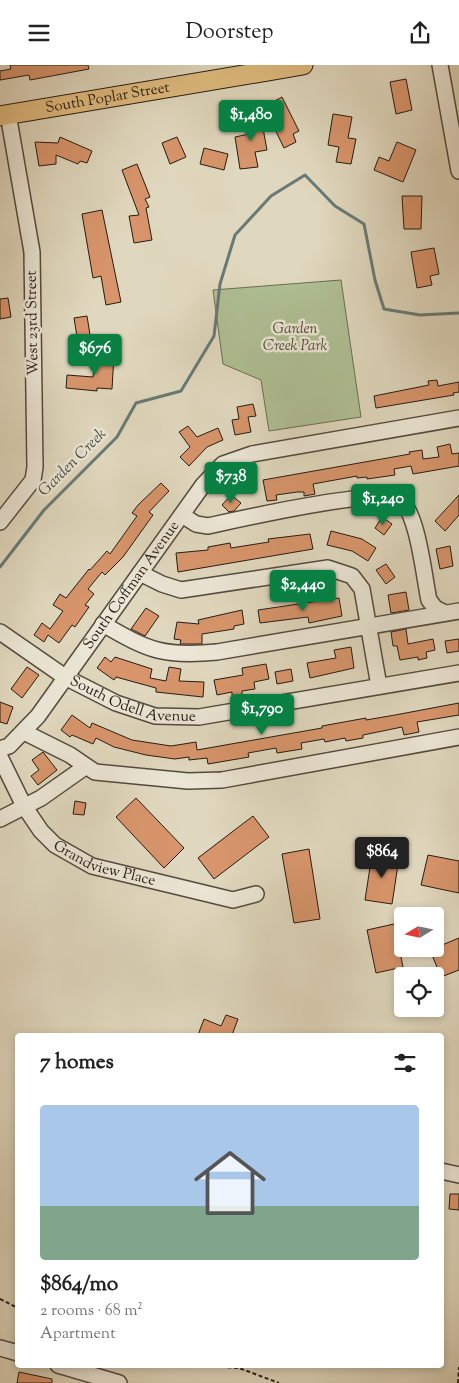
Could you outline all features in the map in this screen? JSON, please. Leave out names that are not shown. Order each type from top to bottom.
[{"type":"main road","name":"South Poplar Street","points":[[4,115],[303,65]]},
{"type":"street","points":[[440,65],[459,171]]},
{"type":"street","name":"West 23rd Street","points":[[0,522],[24,495],[33,480],[35,467],[32,252],[4,115]]},
{"type":"street","name":"South Coffman Avenue","points":[[0,749],[9,746],[24,732],[203,485],[223,463],[252,454],[459,418]]},
{"type":"street","points":[[182,515],[196,524],[208,526],[351,499],[386,495],[399,499],[408,511],[414,525],[429,600],[435,607],[452,612]]},
{"type":"street","points":[[140,573],[181,590],[328,568],[352,576],[362,589],[378,686]]},
{"type":"street","points":[[103,624],[137,644],[159,652],[185,655],[217,652],[452,612]]},
{"type":"street","name":"South Odell Avenue","points":[[0,632],[65,677],[116,703],[155,716],[199,717],[459,673]]},
{"type":"street","points":[[24,732],[70,755],[94,772],[188,781],[222,780],[459,737]]},
{"type":"street","name":"Grandview Place","points":[[0,757],[24,806],[41,831],[55,845],[92,866],[233,900],[256,894]]},
{"type":"street","points":[[0,819],[41,798],[85,767]]},
{"type":"street","points":[[444,1172],[459,1175]]},
{"type":"street","points":[[0,1348],[15,1352]]},
{"type":"street","points":[[68,1368],[119,1383]]},
{"type":"path","points":[[0,1299],[15,1306]]},
{"type":"path","points":[[458,1383],[459,1367]]},
{"type":"path","points":[[242,1368],[279,1383]]},
{"type":"green space","name":"Garden Creek Park","points":[[341,280],[361,417],[269,431],[261,380],[223,364],[213,290]]},
{"type":"building","points":[[10,65],[88,65],[89,69],[30,80],[29,75],[0,80],[0,71],[11,69]]},
{"type":"building","points":[[406,79],[412,110],[396,114],[390,82]]},
{"type":"building","points":[[282,97],[299,131],[293,134],[296,142],[284,148],[266,111],[276,109],[273,102]]},
{"type":"building","points":[[260,112],[267,150],[255,152],[258,167],[240,169],[235,137],[249,134],[246,114]]},
{"type":"building","points":[[333,114],[352,117],[348,138],[356,139],[351,164],[336,162],[339,147],[328,145]]},
{"type":"building","points":[[60,137],[92,151],[87,163],[80,161],[78,164],[56,155],[56,164],[39,166],[35,142],[58,143]]},
{"type":"building","points":[[177,137],[186,157],[170,164],[162,143]]},
{"type":"building","points":[[397,142],[416,150],[403,182],[374,170],[379,157],[389,161]]},
{"type":"building","points":[[204,148],[228,154],[224,170],[200,164]]},
{"type":"building","points":[[137,164],[150,197],[145,199],[149,207],[146,208],[152,240],[134,243],[129,216],[139,215],[122,170]]},
{"type":"building","points":[[402,196],[422,196],[421,229],[404,229]]},
{"type":"building","points":[[102,210],[121,302],[106,305],[101,276],[93,278],[82,214]]},
{"type":"building","points":[[434,248],[439,274],[430,276],[432,285],[417,288],[411,252]]},
{"type":"building","points":[[8,298],[11,317],[0,319],[0,299]]},
{"type":"building","points":[[87,316],[91,341],[78,343],[74,318]]},
{"type":"building","points":[[95,354],[114,355],[112,389],[97,388],[97,391],[66,388],[67,375],[93,377]]},
{"type":"building","points":[[437,380],[438,386],[459,382],[459,392],[453,393],[454,395],[376,408],[374,396],[429,385],[428,381]]},
{"type":"building","points":[[253,404],[256,416],[248,417],[251,432],[235,435],[232,420],[239,419],[237,407]]},
{"type":"building","points":[[188,426],[197,437],[218,428],[223,440],[207,447],[189,466],[180,457],[190,447],[179,432]]},
{"type":"building","points":[[450,444],[452,454],[459,453],[459,466],[413,474],[411,466],[394,469],[395,475],[367,479],[367,477],[357,478],[357,476],[313,484],[315,494],[304,496],[304,492],[297,492],[276,495],[277,500],[267,501],[263,480],[410,454],[409,452],[422,450],[423,459],[439,457],[437,447]]},
{"type":"building","points":[[161,483],[169,491],[149,512],[153,515],[123,557],[105,575],[102,572],[88,589],[94,594],[85,605],[89,607],[75,627],[72,625],[59,643],[48,635],[44,642],[34,635],[42,623],[50,629],[63,611],[53,605],[60,594],[66,598],[89,569],[107,551],[110,554],[137,516],[132,513]]},
{"type":"building","points":[[231,495],[241,503],[234,511],[229,512],[222,505]]},
{"type":"building","points":[[459,495],[459,515],[445,531],[435,521]]},
{"type":"building","points":[[382,517],[392,524],[384,535],[375,528]]},
{"type":"building","points":[[331,531],[362,539],[376,548],[368,561],[352,551],[327,545]]},
{"type":"building","points":[[310,534],[313,549],[178,572],[176,553],[208,550],[208,547],[230,543],[231,548],[269,542],[268,539]]},
{"type":"building","points":[[450,546],[453,566],[440,569],[436,549]]},
{"type":"building","points":[[386,564],[395,577],[386,584],[376,570]]},
{"type":"building","points":[[406,592],[409,610],[391,613],[388,595]]},
{"type":"building","points":[[339,598],[342,616],[309,623],[308,617],[260,623],[258,610]]},
{"type":"building","points":[[146,608],[159,616],[145,636],[131,629]]},
{"type":"building","points":[[242,610],[244,624],[234,626],[234,629],[202,634],[202,644],[180,644],[181,640],[174,639],[177,622],[199,624],[198,620]]},
{"type":"building","points":[[406,629],[408,644],[433,639],[435,650],[426,652],[427,658],[418,660],[418,657],[400,660],[397,646],[393,646],[391,632]]},
{"type":"building","points":[[459,639],[459,651],[447,653],[445,641]]},
{"type":"building","points":[[351,647],[354,668],[310,678],[307,663],[336,658],[334,650]]},
{"type":"building","points":[[105,657],[111,662],[115,657],[152,669],[150,678],[166,681],[169,667],[181,669],[179,681],[204,682],[203,697],[156,692],[156,688],[116,677],[114,680],[97,668]]},
{"type":"building","points":[[266,664],[269,679],[254,682],[255,689],[242,691],[242,695],[232,697],[232,692],[217,695],[214,680],[243,675],[242,668]]},
{"type":"building","points":[[27,667],[39,675],[22,698],[11,689]]},
{"type":"building","points":[[291,669],[293,681],[277,684],[275,672]]},
{"type":"building","points":[[0,702],[13,707],[7,724],[0,722]]},
{"type":"building","points":[[459,703],[459,715],[417,722],[419,732],[404,735],[402,727],[363,735],[363,738],[346,741],[345,738],[325,742],[324,739],[301,743],[302,749],[277,753],[276,748],[248,753],[249,757],[208,764],[207,758],[189,760],[189,757],[175,759],[146,755],[114,747],[96,738],[93,744],[72,735],[70,737],[61,730],[72,715],[90,728],[92,723],[132,740],[171,746],[196,742],[197,750],[322,728],[322,726],[366,718],[366,720]]},
{"type":"building","points":[[43,752],[57,770],[38,785],[31,776],[39,770],[32,760]]},
{"type":"building","points":[[136,798],[184,848],[164,868],[116,817]]},
{"type":"building","points":[[75,801],[86,803],[84,815],[73,814]]},
{"type":"building","points":[[253,816],[269,837],[214,879],[198,858]]},
{"type":"building","points":[[309,849],[320,919],[294,923],[282,854]]},
{"type":"building","points":[[372,854],[399,858],[392,904],[365,900]]},
{"type":"building","points":[[428,855],[459,861],[459,893],[421,885]]},
{"type":"building","points":[[394,924],[394,957],[401,957],[403,967],[394,967],[394,969],[376,973],[367,930]]},
{"type":"building","points":[[459,938],[459,970],[444,976],[444,967],[437,967],[433,957],[444,957],[444,944]]},
{"type":"building","points":[[226,1015],[238,1019],[233,1033],[199,1033],[204,1019],[221,1026]]},
{"type":"building","points":[[450,1194],[459,1194],[459,1210],[449,1209]]},
{"type":"building","points":[[19,1372],[52,1379],[52,1383],[17,1383]]},
{"type":"waterway","name":"Garden Creek","points":[[0,567],[44,510],[117,437],[136,403],[181,391],[214,336],[220,284],[235,235],[271,196],[305,175],[335,206],[364,224],[375,280],[384,309],[420,315],[459,313]]}]
